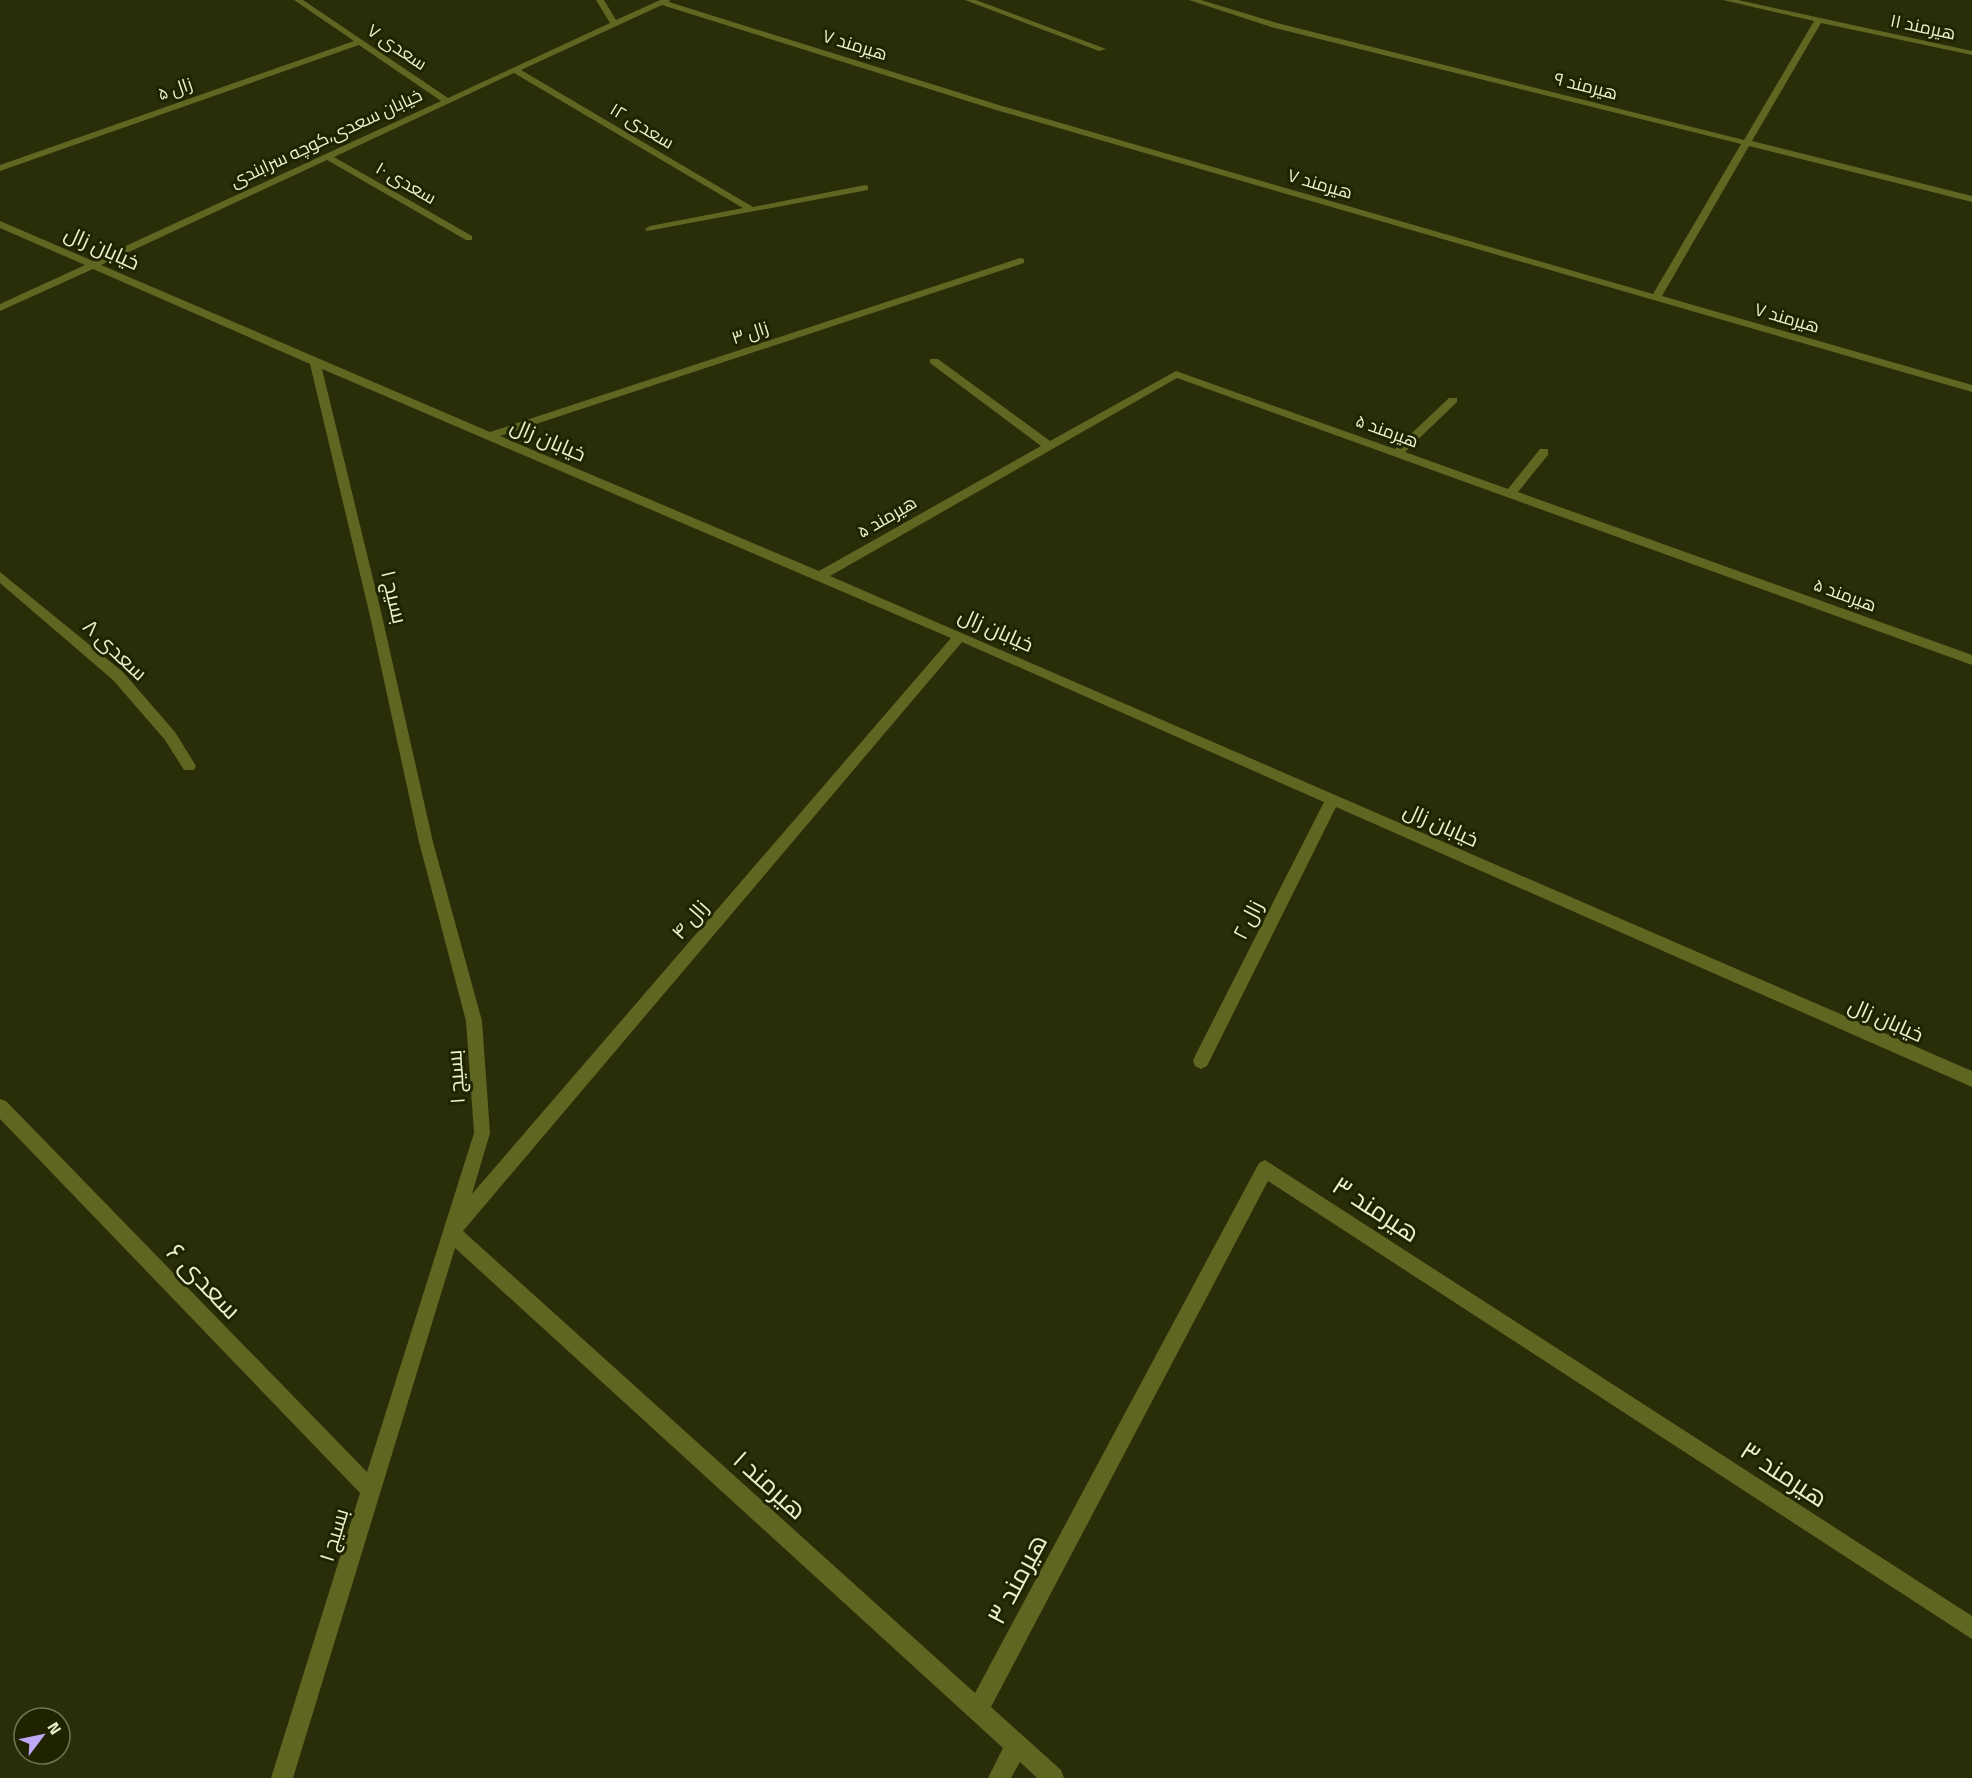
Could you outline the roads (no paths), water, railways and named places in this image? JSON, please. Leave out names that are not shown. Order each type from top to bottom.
[{"type":"street","name":"سعدی ۷","points":[[298,0],[447,100]]},
{"type":"street","points":[[600,0],[614,24]]},
{"type":"street","points":[[969,0],[1102,49]]},
{"type":"street","name":"هیرمند ٩","points":[[1193,0],[1274,25],[1972,199]]},
{"type":"street","name":"هیرمند ۱۱","points":[[1727,0],[1972,52]]},
{"type":"street","name":"خیابان سعدی،کوچه سرابندی","points":[[0,308],[664,1]]},
{"type":"street","name":"هیرمند ٧","points":[[664,1],[999,108],[1972,389]]},
{"type":"street","points":[[1656,297],[1819,20]]},
{"type":"street","name":"زال ۵","points":[[0,168],[360,42]]},
{"type":"street","name":"سعدی ۱۲","points":[[515,69],[752,210]]},
{"type":"street","name":"سعدی ۱۰","points":[[326,156],[469,238]]},
{"type":"street","points":[[650,229],[865,189]]},
{"type":"street","name":"خیابان زال","points":[[0,224],[315,362],[960,636],[1972,1079]]},
{"type":"street","name":"زال ۳","points":[[490,436],[1020,261]]},
{"type":"street","name":"بسیج ۱","points":[[282,1778],[482,1133],[474,1021],[426,842],[376,616],[315,362]]},
{"type":"street","points":[[934,362],[1049,446]]},
{"type":"street","name":"هیرمند ۵","points":[[820,576],[1176,374],[1972,660]]},
{"type":"street","points":[[1397,453],[1453,400]]},
{"type":"street","points":[[1510,494],[1544,452]]},
{"type":"street","name":"سعدی ۸","points":[[0,576],[118,676],[170,736],[189,766]]},
{"type":"street","name":"زال ۴","points":[[451,1232],[960,636]]},
{"type":"street","name":"زال ۲","points":[[1201,1061],[1333,799]]},
{"type":"street","name":"سعدی ۶","points":[[0,1107],[371,1490]]},
{"type":"street","name":"هیرمند ۳","points":[[978,1710],[1265,1169],[1972,1628]]},
{"type":"street","name":"هیرمند ۱","points":[[451,1232],[1053,1778]]},
{"type":"street","points":[[999,1778],[1017,1745]]}]
